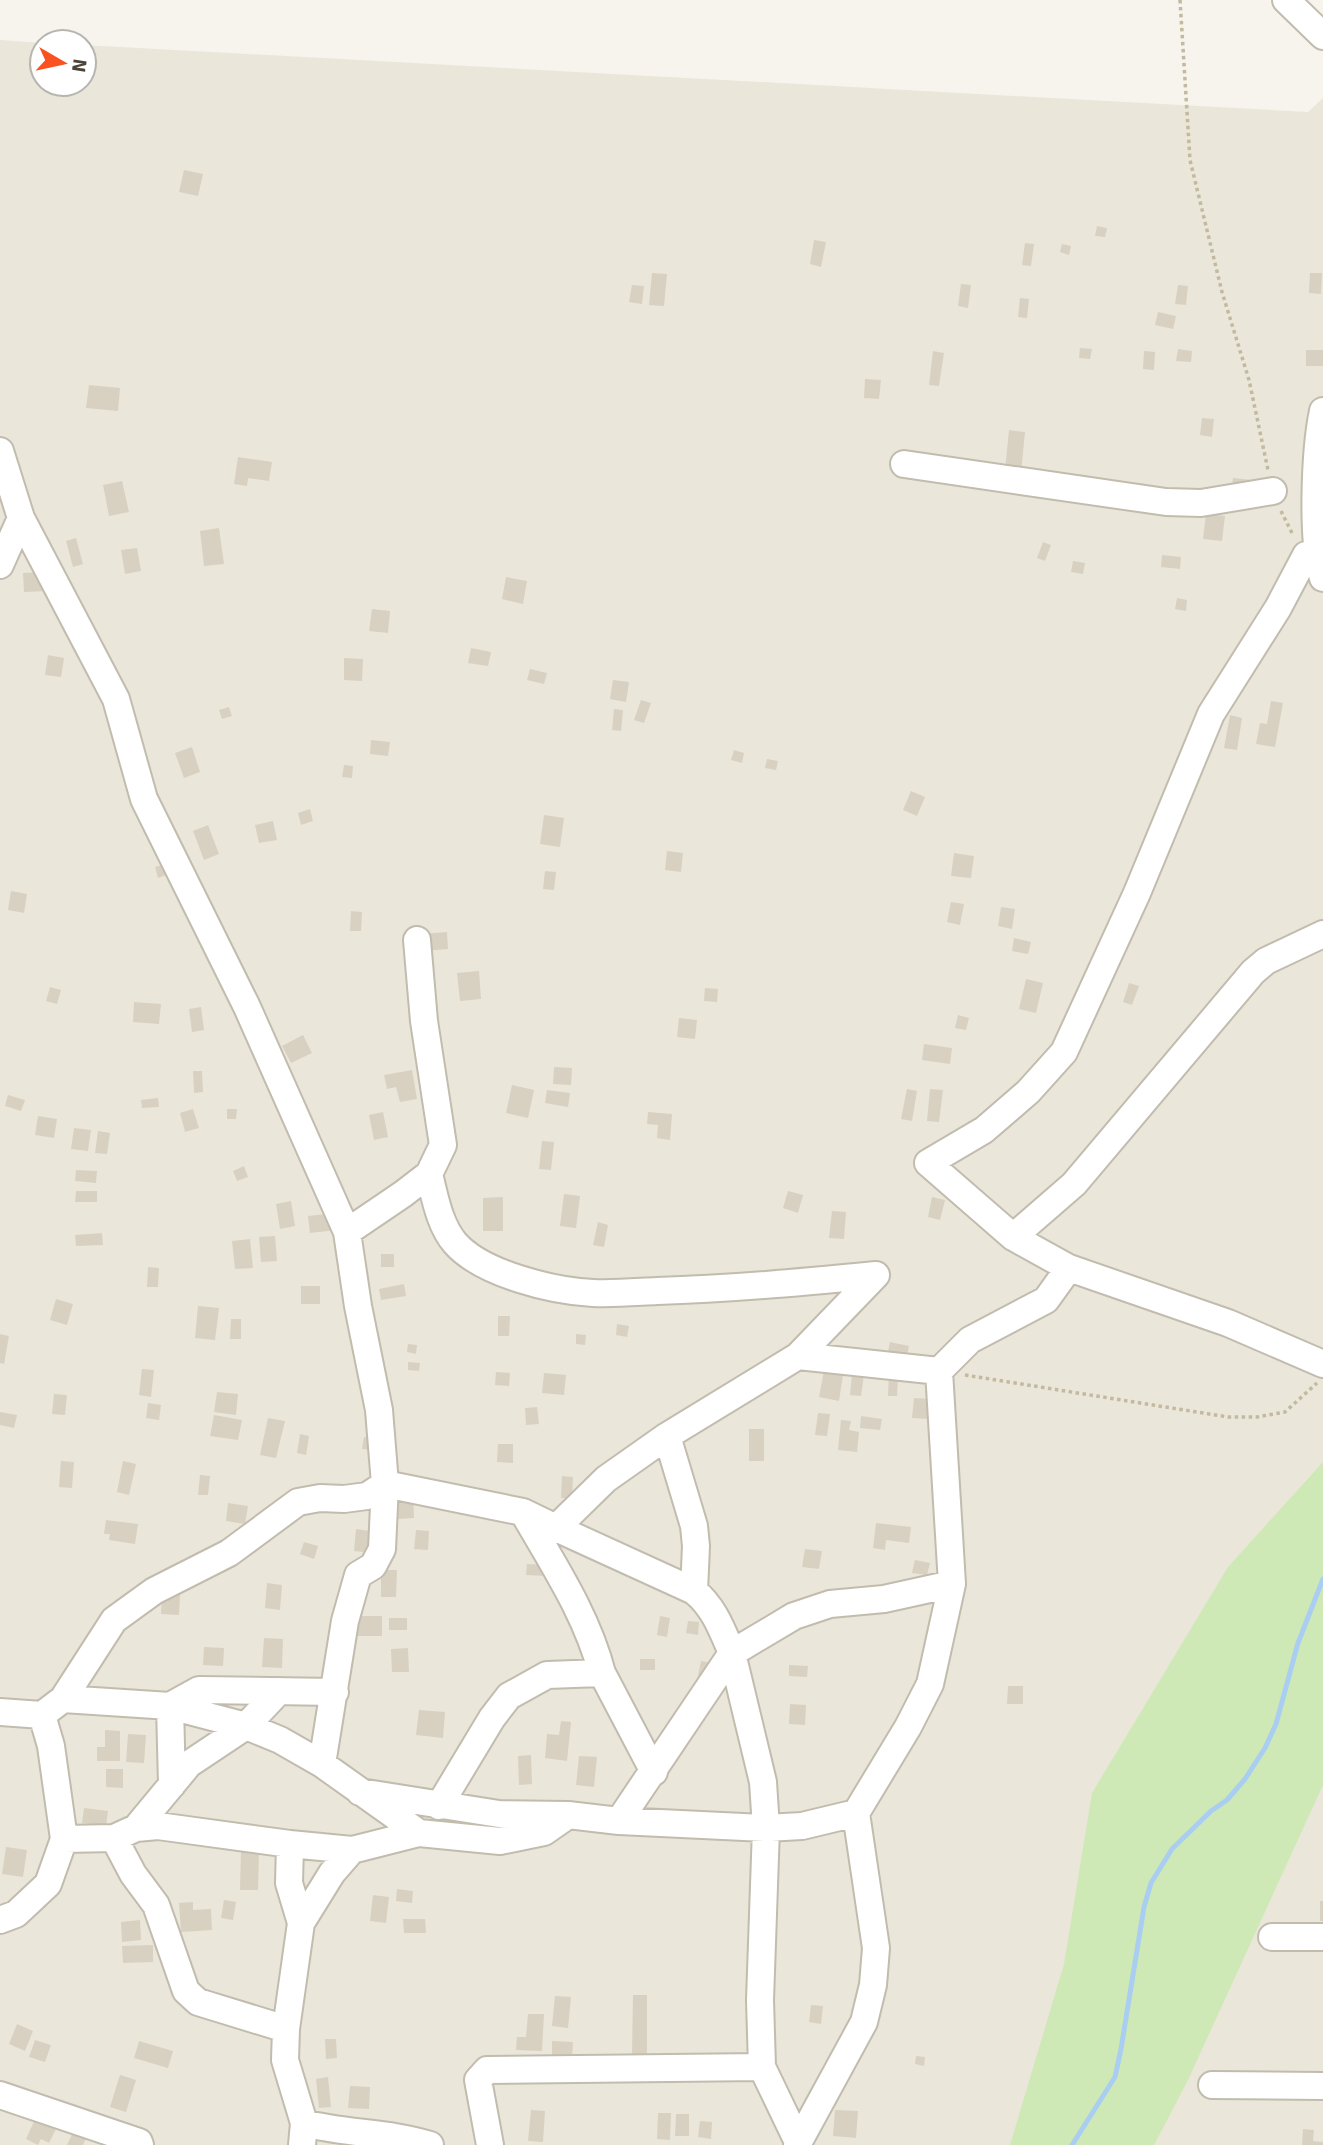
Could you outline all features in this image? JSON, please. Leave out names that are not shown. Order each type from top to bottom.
[{"type":"street","points":[[1286,0],[1323,36]]},
{"type":"street","points":[[1323,411],[1316,492],[1317,534],[1323,578]]},
{"type":"street","points":[[0,451],[21,518],[116,699],[144,799],[247,1007],[347,1232],[358,1306],[379,1410],[384,1485],[382,1549],[373,1566],[358,1576],[345,1620],[322,1764]]},
{"type":"street","points":[[904,464],[1188,504],[1273,491]]},
{"type":"street","points":[[0,565],[21,518]]},
{"type":"street","points":[[1306,555],[1278,608],[1211,714],[1137,893],[1063,1052],[1028,1092],[984,1130],[928,1163],[1013,1237],[1069,1268],[1228,1323],[1323,1364]]},
{"type":"street","points":[[1013,1237],[1074,1184],[1253,972],[1266,961],[1323,934]]},
{"type":"street","points":[[347,1232],[429,1174],[443,1145],[424,1021],[417,940]]},
{"type":"street","points":[[429,1174],[439,1215],[454,1242],[474,1260],[512,1276],[546,1286],[605,1293],[749,1287],[876,1275],[798,1356],[667,1436],[606,1479],[555,1528]]},
{"type":"street","points":[[797,2143],[864,2022],[873,1985],[876,1948],[856,1813],[908,1727],[930,1684],[952,1584],[939,1371],[970,1340],[1046,1300],[1069,1268]]},
{"type":"street","points":[[798,1356],[939,1371]]},
{"type":"street","points":[[667,1436],[694,1526],[694,1591]]},
{"type":"street","points":[[0,1712],[41,1715],[63,1699],[114,1620],[155,1591],[229,1553],[298,1502],[367,1496],[384,1485],[523,1512],[694,1591],[706,1600],[732,1653],[763,1782],[766,1828],[760,2000],[762,2067],[797,2143]]},
{"type":"street","points":[[523,1512],[577,1605],[602,1673],[654,1772]]},
{"type":"street","points":[[620,1821],[732,1653],[794,1616],[830,1604],[884,1599],[952,1584]]},
{"type":"street","points":[[439,1806],[492,1718],[509,1696],[547,1675],[602,1673]]},
{"type":"street","points":[[170,1706],[199,1690],[335,1692]]},
{"type":"street","points":[[125,1833],[189,1764],[246,1726],[279,1691]]},
{"type":"street","points":[[63,1699],[170,1706],[246,1726],[280,1740],[322,1764],[419,1833]]},
{"type":"street","points":[[170,1706],[172,1784]]},
{"type":"street","points":[[0,1920],[16,1914],[48,1884],[64,1839],[51,1746],[41,1715]]},
{"type":"street","points":[[360,1792],[499,1814],[568,1815],[620,1821],[766,1828],[802,1826],[856,1813]]},
{"type":"street","points":[[64,1839],[125,1833],[158,1826],[352,1850],[419,1833],[500,1841],[544,1832],[568,1815]]},
{"type":"street","points":[[125,1833],[133,1874],[156,1905],[186,1991],[198,2002],[286,2029]]},
{"type":"street","points":[[290,1844],[289,1883],[301,1923]]},
{"type":"street","points":[[352,1850],[332,1873],[301,1923],[286,2029],[285,2060],[303,2134],[324,2128],[411,2139],[430,2145]]},
{"type":"street","points":[[1272,1937],[1323,1937]]},
{"type":"street","points":[[490,2145],[478,2080],[487,2070],[762,2067]]},
{"type":"street","points":[[1212,2085],[1323,2086]]},
{"type":"street","points":[[0,2095],[139,2142],[141,2145]]},
{"type":"path","points":[[1180,0],[1190,160],[1222,292],[1249,380],[1273,491],[1285,523],[1306,555]]},
{"type":"path","points":[[939,1371],[1228,1417],[1257,1417],[1285,1412],[1323,1377]]},
{"type":"shaded area","points":[[0,40],[28,42],[28,98],[98,98],[98,46],[1308,112],[1323,98],[1323,2145],[0,2145]]},
{"type":"green space","points":[[1323,1462],[1323,1785],[1188,2080],[1154,2145],[1010,2145],[1064,1964],[1092,1793],[1228,1567]]},
{"type":"building","points":[[184,170],[203,174],[198,196],[179,192]]},
{"type":"building","points":[[1097,226],[1107,228],[1105,237],[1095,236]]},
{"type":"building","points":[[814,240],[826,242],[821,267],[810,264]]},
{"type":"building","points":[[1025,243],[1034,244],[1031,266],[1022,265]]},
{"type":"building","points":[[1062,244],[1071,246],[1069,255],[1060,252]]},
{"type":"building","points":[[652,273],[667,274],[664,306],[649,305]]},
{"type":"building","points":[[1310,273],[1322,273],[1321,294],[1309,293]]},
{"type":"building","points":[[961,284],[971,285],[968,308],[958,306]]},
{"type":"building","points":[[632,285],[644,286],[642,304],[629,302]]},
{"type":"building","points":[[1178,285],[1188,286],[1186,305],[1175,304]]},
{"type":"building","points":[[1020,298],[1029,299],[1027,318],[1018,317]]},
{"type":"building","points":[[1158,312],[1176,316],[1173,329],[1155,325]]},
{"type":"building","points":[[1080,348],[1092,349],[1090,359],[1079,358]]},
{"type":"building","points":[[1178,349],[1192,351],[1191,362],[1176,361]]},
{"type":"building","points":[[1306,350],[1323,350],[1323,366],[1306,366]]},
{"type":"building","points":[[933,351],[944,353],[939,386],[929,385]]},
{"type":"building","points":[[1144,351],[1155,352],[1154,370],[1143,369]]},
{"type":"building","points":[[865,379],[881,380],[879,399],[864,398]]},
{"type":"building","points":[[89,385],[120,388],[118,411],[86,408]]},
{"type":"building","points":[[1202,418],[1214,419],[1212,437],[1200,435]]},
{"type":"building","points":[[1009,430],[1025,432],[1021,473],[1005,471]]},
{"type":"building","points":[[238,457],[272,462],[269,481],[248,478],[247,486],[234,484]]},
{"type":"building","points":[[1233,478],[1252,480],[1251,494],[1231,492]]},
{"type":"building","points":[[122,481],[129,512],[109,516],[103,485]]},
{"type":"building","points":[[1206,514],[1225,516],[1222,541],[1203,539]]},
{"type":"building","points":[[219,528],[224,564],[204,566],[200,531]]},
{"type":"building","points":[[76,538],[83,564],[73,567],[66,541]]},
{"type":"building","points":[[1043,542],[1051,545],[1045,561],[1037,558]]},
{"type":"building","points":[[137,548],[141,571],[125,574],[121,550]]},
{"type":"building","points":[[1162,555],[1181,557],[1180,569],[1161,567]]},
{"type":"building","points":[[1073,561],[1085,563],[1083,574],[1071,572]]},
{"type":"building","points":[[47,572],[48,591],[24,592],[23,573]]},
{"type":"building","points":[[506,577],[527,581],[523,604],[502,599]]},
{"type":"building","points":[[1177,598],[1187,600],[1186,611],[1175,609]]},
{"type":"building","points":[[372,609],[390,611],[388,633],[369,631]]},
{"type":"building","points":[[471,648],[491,652],[488,666],[468,663]]},
{"type":"building","points":[[48,655],[64,658],[61,677],[45,675]]},
{"type":"building","points":[[344,658],[363,659],[362,681],[344,680]]},
{"type":"building","points":[[530,669],[547,673],[544,684],[527,680]]},
{"type":"building","points":[[613,680],[629,682],[626,702],[610,699]]},
{"type":"building","points":[[641,700],[651,703],[644,723],[634,720]]},
{"type":"building","points":[[1271,701],[1283,703],[1275,747],[1256,744],[1260,723],[1267,724]]},
{"type":"building","points":[[229,707],[232,716],[222,719],[219,710]]},
{"type":"building","points":[[614,709],[623,710],[621,731],[612,730]]},
{"type":"building","points":[[1230,715],[1242,718],[1237,750],[1224,748]]},
{"type":"building","points":[[371,740],[390,742],[388,756],[370,754]]},
{"type":"building","points":[[192,747],[200,772],[184,778],[175,753]]},
{"type":"building","points":[[734,750],[744,753],[742,763],[731,760]]},
{"type":"building","points":[[767,759],[778,761],[776,770],[765,768]]},
{"type":"building","points":[[344,765],[353,766],[352,778],[342,777]]},
{"type":"building","points":[[911,791],[925,797],[917,816],[903,810]]},
{"type":"building","points":[[310,809],[313,821],[301,825],[298,813]]},
{"type":"building","points":[[544,815],[564,818],[560,847],[540,844]]},
{"type":"building","points":[[273,821],[277,840],[259,843],[255,825]]},
{"type":"building","points":[[208,825],[219,854],[204,860],[193,831]]},
{"type":"building","points":[[667,851],[683,853],[681,872],[665,870]]},
{"type":"building","points":[[954,853],[974,856],[971,878],[951,876]]},
{"type":"building","points":[[166,864],[169,874],[158,878],[155,867]]},
{"type":"building","points":[[545,871],[556,872],[554,890],[543,889]]},
{"type":"building","points":[[11,891],[27,894],[24,913],[8,910]]},
{"type":"building","points":[[951,902],[964,904],[960,925],[947,922]]},
{"type":"building","points":[[1001,907],[1015,909],[1012,929],[998,926]]},
{"type":"building","points":[[351,911],[362,912],[361,931],[350,931]]},
{"type":"building","points":[[447,932],[448,949],[423,951],[422,934]]},
{"type":"building","points":[[1014,938],[1031,942],[1028,954],[1012,951]]},
{"type":"building","points":[[479,971],[481,999],[460,1001],[457,973]]},
{"type":"building","points":[[1026,979],[1043,983],[1036,1013],[1019,1009]]},
{"type":"building","points":[[1129,983],[1139,986],[1132,1005],[1123,1002]]},
{"type":"building","points":[[50,987],[61,990],[57,1004],[46,1001]]},
{"type":"building","points":[[705,988],[718,989],[717,1002],[704,1001]]},
{"type":"building","points":[[134,1002],[161,1004],[159,1024],[133,1022]]},
{"type":"building","points":[[201,1007],[204,1030],[192,1032],[189,1009]]},
{"type":"building","points":[[958,1015],[969,1018],[966,1030],[955,1028]]},
{"type":"building","points":[[679,1018],[697,1020],[695,1039],[677,1037]]},
{"type":"building","points":[[303,1035],[312,1053],[291,1063],[282,1046]]},
{"type":"building","points":[[924,1044],[952,1048],[950,1064],[922,1060]]},
{"type":"building","points":[[554,1067],[572,1068],[571,1085],[553,1084]]},
{"type":"building","points":[[412,1070],[417,1099],[400,1102],[396,1087],[387,1089],[384,1075]]},
{"type":"building","points":[[193,1071],[202,1071],[203,1092],[194,1093]]},
{"type":"building","points":[[512,1085],[534,1090],[528,1118],[506,1113]]},
{"type":"building","points":[[907,1089],[917,1091],[912,1121],[901,1119]]},
{"type":"building","points":[[930,1089],[943,1090],[939,1122],[927,1121]]},
{"type":"building","points":[[547,1090],[570,1093],[568,1107],[545,1103]]},
{"type":"building","points":[[8,1095],[25,1100],[21,1111],[5,1106]]},
{"type":"building","points":[[158,1098],[159,1107],[142,1108],[141,1100]]},
{"type":"building","points":[[193,1109],[199,1128],[185,1132],[180,1113]]},
{"type":"building","points":[[227,1109],[237,1109],[236,1119],[227,1119]]},
{"type":"building","points":[[383,1112],[388,1137],[374,1140],[369,1115]]},
{"type":"building","points":[[648,1112],[672,1114],[670,1140],[657,1138],[658,1125],[647,1124]]},
{"type":"building","points":[[38,1116],[57,1119],[54,1138],[35,1135]]},
{"type":"building","points":[[74,1128],[91,1130],[88,1151],[71,1149]]},
{"type":"building","points":[[98,1131],[110,1133],[107,1154],[95,1153]]},
{"type":"building","points":[[542,1141],[554,1142],[551,1170],[539,1169]]},
{"type":"building","points":[[244,1166],[248,1177],[237,1181],[233,1171]]},
{"type":"building","points":[[76,1170],[97,1171],[96,1183],[75,1181]]},
{"type":"building","points":[[76,1191],[97,1191],[97,1202],[75,1202]]},
{"type":"building","points":[[788,1191],[803,1195],[798,1213],[783,1208]]},
{"type":"building","points":[[564,1194],[580,1196],[576,1228],[560,1226]]},
{"type":"building","points":[[503,1197],[503,1231],[483,1231],[483,1198]]},
{"type":"building","points":[[932,1197],[945,1200],[940,1220],[928,1217]]},
{"type":"building","points":[[291,1201],[295,1226],[280,1229],[276,1204]]},
{"type":"building","points":[[832,1211],[846,1212],[844,1239],[829,1238]]},
{"type":"building","points":[[335,1213],[337,1230],[310,1233],[308,1216]]},
{"type":"building","points":[[598,1222],[608,1225],[604,1247],[593,1245]]},
{"type":"building","points":[[102,1233],[103,1245],[76,1246],[75,1235]]},
{"type":"building","points":[[275,1236],[277,1261],[261,1262],[259,1237]]},
{"type":"building","points":[[250,1239],[253,1268],[235,1269],[232,1241]]},
{"type":"building","points":[[381,1254],[394,1254],[394,1267],[381,1267]]},
{"type":"building","points":[[148,1267],[159,1268],[158,1287],[147,1287]]},
{"type":"building","points":[[404,1284],[406,1296],[381,1300],[379,1289]]},
{"type":"building","points":[[301,1286],[320,1286],[320,1304],[301,1304]]},
{"type":"building","points":[[56,1299],[73,1304],[67,1325],[50,1320]]},
{"type":"building","points":[[198,1306],[219,1308],[215,1340],[195,1338]]},
{"type":"building","points":[[498,1316],[510,1316],[509,1336],[498,1336]]},
{"type":"building","points":[[231,1319],[241,1319],[241,1339],[230,1339]]},
{"type":"building","points":[[617,1324],[629,1326],[627,1337],[616,1335]]},
{"type":"building","points":[[0,1334],[9,1336],[4,1364],[0,1363]]},
{"type":"building","points":[[576,1334],[586,1335],[585,1345],[576,1344]]},
{"type":"building","points":[[890,1342],[909,1346],[907,1355],[888,1352]]},
{"type":"building","points":[[408,1344],[417,1345],[416,1354],[407,1352]]},
{"type":"building","points":[[408,1362],[420,1363],[419,1371],[408,1370]]},
{"type":"building","points":[[825,1365],[844,1368],[839,1401],[819,1397]]},
{"type":"building","points":[[142,1369],[154,1370],[151,1397],[139,1395]]},
{"type":"building","points":[[496,1372],[510,1373],[509,1386],[495,1385]]},
{"type":"building","points":[[544,1373],[566,1375],[564,1395],[542,1393]]},
{"type":"building","points":[[852,1374],[864,1375],[861,1396],[850,1395]]},
{"type":"building","points":[[889,1374],[898,1374],[897,1396],[888,1396]]},
{"type":"building","points":[[217,1392],[238,1394],[236,1415],[214,1412]]},
{"type":"building","points":[[54,1394],[67,1395],[65,1415],[52,1414]]},
{"type":"building","points":[[914,1398],[930,1399],[928,1419],[912,1418]]},
{"type":"building","points":[[148,1403],[161,1405],[159,1420],[146,1418]]},
{"type":"building","points":[[537,1407],[539,1424],[526,1425],[525,1408]]},
{"type":"building","points":[[0,1412],[17,1415],[14,1428],[0,1425]]},
{"type":"building","points":[[818,1413],[830,1414],[827,1436],[815,1435]]},
{"type":"building","points":[[214,1415],[242,1420],[238,1440],[210,1436]]},
{"type":"building","points":[[861,1416],[882,1419],[880,1430],[860,1428]]},
{"type":"building","points":[[268,1418],[285,1421],[276,1458],[260,1455]]},
{"type":"building","points":[[841,1420],[851,1421],[849,1430],[859,1432],[857,1452],[838,1450]]},
{"type":"building","points":[[749,1429],[764,1429],[764,1461],[749,1461]]},
{"type":"building","points":[[300,1434],[309,1436],[306,1455],[297,1453]]},
{"type":"building","points":[[364,1437],[375,1438],[374,1450],[362,1449]]},
{"type":"building","points":[[498,1444],[513,1444],[513,1463],[497,1462]]},
{"type":"building","points":[[61,1461],[74,1462],[72,1488],[59,1487]]},
{"type":"building","points":[[123,1461],[136,1464],[129,1495],[117,1492]]},
{"type":"building","points":[[200,1475],[210,1476],[208,1495],[198,1495]]},
{"type":"building","points":[[562,1476],[573,1477],[572,1498],[561,1498]]},
{"type":"building","points":[[413,1491],[414,1518],[398,1519],[397,1492]]},
{"type":"building","points":[[228,1503],[248,1506],[245,1524],[226,1521]]},
{"type":"building","points":[[106,1520],[138,1524],[135,1544],[109,1540],[110,1534],[104,1534]]},
{"type":"building","points":[[876,1523],[911,1527],[909,1543],[886,1540],[885,1550],[873,1548]]},
{"type":"building","points":[[356,1529],[377,1532],[374,1553],[354,1551]]},
{"type":"building","points":[[416,1530],[429,1531],[428,1550],[414,1549]]},
{"type":"building","points":[[304,1542],[318,1546],[314,1559],[300,1554]]},
{"type":"building","points":[[805,1549],[822,1551],[819,1569],[802,1567]]},
{"type":"building","points":[[915,1560],[930,1563],[927,1575],[912,1573]]},
{"type":"building","points":[[527,1564],[546,1565],[546,1576],[526,1575]]},
{"type":"building","points":[[381,1570],[397,1570],[396,1597],[381,1597]]},
{"type":"building","points":[[267,1583],[282,1585],[280,1610],[265,1608]]},
{"type":"building","points":[[162,1594],[180,1595],[179,1615],[161,1614]]},
{"type":"building","points":[[358,1616],[382,1616],[382,1636],[358,1636]]},
{"type":"building","points":[[660,1616],[670,1618],[667,1637],[657,1635]]},
{"type":"building","points":[[389,1618],[407,1618],[407,1630],[389,1630]]},
{"type":"building","points":[[688,1621],[699,1622],[698,1635],[686,1633]]},
{"type":"building","points":[[264,1638],[283,1639],[282,1668],[262,1667]]},
{"type":"building","points":[[204,1647],[224,1648],[223,1666],[203,1665]]},
{"type":"building","points":[[408,1648],[409,1672],[392,1672],[391,1649]]},
{"type":"building","points":[[640,1659],[655,1659],[655,1670],[640,1670]]},
{"type":"building","points":[[701,1661],[712,1663],[709,1682],[697,1681]]},
{"type":"building","points":[[789,1665],[808,1666],[807,1677],[789,1676]]},
{"type":"building","points":[[1008,1686],[1023,1686],[1023,1704],[1007,1704]]},
{"type":"building","points":[[790,1704],[806,1705],[805,1725],[789,1724]]},
{"type":"building","points":[[419,1710],[445,1712],[443,1738],[416,1735]]},
{"type":"building","points":[[561,1721],[571,1722],[567,1761],[545,1758],[547,1734],[559,1735]]},
{"type":"building","points":[[105,1730],[120,1731],[120,1761],[97,1761],[97,1747],[105,1747]]},
{"type":"building","points":[[128,1734],[146,1735],[144,1763],[126,1762]]},
{"type":"building","points":[[531,1755],[532,1784],[519,1785],[518,1756]]},
{"type":"building","points":[[579,1756],[597,1757],[594,1787],[576,1785]]},
{"type":"building","points":[[106,1769],[123,1769],[123,1788],[106,1787]]},
{"type":"building","points":[[84,1808],[108,1811],[106,1826],[82,1823]]},
{"type":"building","points":[[6,1847],[27,1850],[23,1877],[2,1874]]},
{"type":"building","points":[[241,1850],[259,1851],[258,1890],[240,1890]]},
{"type":"building","points":[[397,1889],[413,1891],[412,1903],[396,1901]]},
{"type":"building","points":[[373,1895],[389,1897],[386,1923],[370,1921]]},
{"type":"building","points":[[224,1900],[236,1902],[233,1920],[221,1918]]},
{"type":"building","points":[[1320,1901],[1323,1901],[1323,1921],[1320,1921]]},
{"type":"building","points":[[193,1902],[193,1910],[211,1909],[212,1930],[181,1932],[179,1903]]},
{"type":"building","points":[[403,1919],[425,1919],[426,1933],[404,1933]]},
{"type":"building","points":[[140,1920],[141,1940],[122,1942],[121,1922]]},
{"type":"building","points":[[153,1945],[153,1962],[123,1963],[122,1946]]},
{"type":"building","points":[[633,1995],[647,1995],[647,2054],[632,2054]]},
{"type":"building","points":[[555,1996],[571,1997],[568,2028],[552,2026]]},
{"type":"building","points":[[811,2005],[823,2006],[821,2024],[809,2022]]},
{"type":"building","points":[[528,2014],[544,2014],[542,2051],[516,2050],[517,2037],[526,2037]]},
{"type":"building","points":[[17,2024],[33,2031],[25,2051],[9,2044]]},
{"type":"building","points":[[325,2039],[336,2039],[337,2058],[326,2059]]},
{"type":"building","points":[[35,2040],[51,2045],[45,2062],[29,2057]]},
{"type":"building","points":[[139,2041],[173,2051],[168,2068],[134,2058]]},
{"type":"building","points":[[552,2041],[573,2042],[572,2058],[552,2057]]},
{"type":"building","points":[[916,2056],[925,2057],[924,2066],[915,2064]]},
{"type":"building","points":[[120,2075],[136,2080],[126,2112],[110,2107]]},
{"type":"building","points":[[328,2077],[331,2107],[319,2108],[316,2079]]},
{"type":"building","points":[[350,2086],[370,2087],[369,2109],[348,2108]]},
{"type":"building","points":[[531,2110],[545,2111],[543,2142],[528,2141]]},
{"type":"building","points":[[835,2110],[858,2111],[856,2138],[833,2136]]},
{"type":"building","points":[[658,2113],[671,2113],[670,2140],[657,2139]]},
{"type":"building","points":[[676,2114],[689,2114],[689,2136],[675,2136]]},
{"type":"building","points":[[36,2117],[57,2127],[49,2143],[41,2139],[38,2145],[26,2139]]},
{"type":"building","points":[[700,2121],[712,2122],[711,2139],[698,2137]]},
{"type":"building","points":[[1303,2129],[1314,2130],[1313,2141],[1323,2142],[1323,2145],[1302,2145]]},
{"type":"building","points":[[73,2132],[86,2138],[83,2145],[67,2145]]},
{"type":"waterway","points":[[1072,2145],[1115,2077],[1144,1907],[1151,1883],[1172,1849],[1211,1811],[1227,1800],[1245,1779],[1265,1748],[1276,1724],[1298,1643],[1323,1579]]}]
